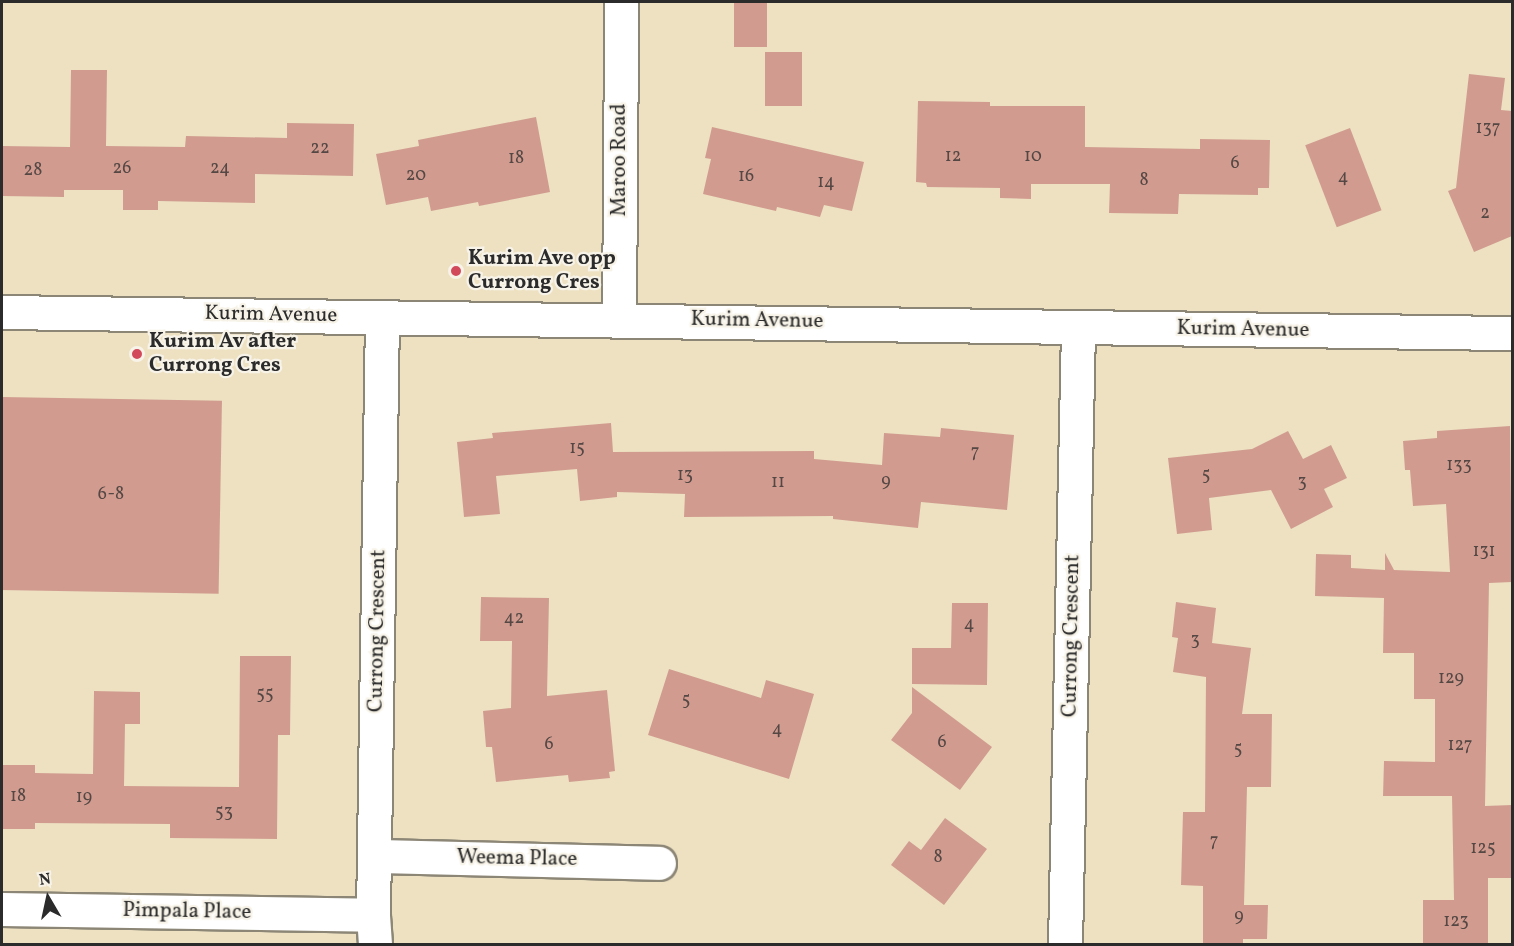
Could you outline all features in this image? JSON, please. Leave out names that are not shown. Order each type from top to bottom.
[{"type":"street","name":"Maroo Road","points":[[619,319],[621,2]]},
{"type":"street","name":"Kurim Avenue","points":[[2,312],[1512,333]]},
{"type":"street","name":"Currong Crescent","points":[[374,930],[382,317]]},
{"type":"street","name":"Currong Crescent","points":[[1065,945],[1078,328]]},
{"type":"street","name":"Weema Place","points":[[375,856],[659,862]]},
{"type":"street","name":"Pimpala Place","points":[[2,909],[374,930]]},
{"type":"building","points":[[734,2],[767,2],[767,47],[734,47]]},
{"type":"building","points":[[765,52],[802,52],[802,106],[765,106]]},
{"type":"building","points":[[71,70],[107,70],[106,146],[185,147],[186,136],[287,138],[287,123],[354,124],[353,176],[255,174],[255,203],[158,201],[158,210],[123,210],[123,190],[64,190],[64,197],[2,196],[2,146],[70,147]]},
{"type":"building","points":[[1469,74],[1505,78],[1501,110],[1512,111],[1512,236],[1474,252],[1448,191],[1456,188]]},
{"type":"building","points":[[918,101],[990,102],[990,106],[1085,106],[1085,147],[1200,149],[1200,139],[1270,140],[1269,188],[1258,188],[1258,195],[1179,194],[1178,214],[1109,213],[1110,184],[1031,184],[1031,199],[1000,198],[1000,188],[927,187],[926,183],[916,182]]},
{"type":"building","points":[[536,117],[550,192],[479,206],[478,202],[431,211],[428,197],[386,205],[376,154],[419,146],[418,140]]},
{"type":"building","points":[[712,127],[864,162],[852,211],[824,205],[820,217],[777,207],[776,211],[703,194],[711,159],[705,158]]},
{"type":"building","points":[[1350,128],[1382,210],[1337,227],[1305,145]]},
{"type":"building","points":[[2,397],[222,401],[219,594],[2,590]]},
{"type":"building","points":[[611,423],[613,452],[814,451],[814,459],[882,465],[884,433],[940,437],[941,428],[1014,435],[1007,510],[921,502],[918,528],[833,519],[833,516],[684,517],[685,494],[617,492],[617,497],[580,501],[577,469],[496,476],[500,514],[464,517],[457,442],[493,438],[492,433]]},
{"type":"building","points":[[1510,426],[1512,582],[1489,583],[1485,806],[1512,805],[1512,878],[1488,878],[1488,945],[1423,945],[1423,900],[1454,900],[1452,796],[1383,796],[1384,761],[1435,762],[1435,699],[1414,699],[1414,653],[1383,653],[1384,598],[1315,596],[1316,554],[1351,555],[1351,568],[1385,570],[1385,553],[1394,570],[1450,572],[1446,504],[1413,506],[1410,470],[1405,470],[1403,441],[1437,438],[1437,431]]},
{"type":"building","points":[[1288,431],[1303,459],[1331,445],[1347,478],[1324,489],[1333,507],[1291,529],[1271,490],[1209,498],[1212,530],[1177,534],[1168,458],[1252,449]]},
{"type":"building","points":[[481,597],[549,598],[547,696],[607,690],[615,771],[609,772],[610,778],[569,782],[568,775],[496,782],[492,747],[486,747],[483,711],[511,708],[512,641],[480,641]]},
{"type":"building","points":[[1176,602],[1216,608],[1212,643],[1251,648],[1242,714],[1272,714],[1271,787],[1247,787],[1244,905],[1268,905],[1267,939],[1243,939],[1243,945],[1203,945],[1203,886],[1181,885],[1183,812],[1205,812],[1206,677],[1173,672],[1178,638],[1172,637]]},
{"type":"building","points":[[952,603],[988,603],[987,685],[912,684],[912,648],[951,648]]},
{"type":"building","points":[[240,656],[291,656],[290,735],[278,735],[277,839],[170,838],[170,824],[35,823],[35,829],[2,829],[2,765],[35,765],[35,773],[93,774],[94,691],[140,692],[140,724],[125,724],[124,786],[239,787]]},
{"type":"building","points":[[669,669],[761,698],[766,680],[814,694],[789,779],[648,735]]},
{"type":"building","points":[[912,687],[992,747],[960,790],[891,740],[912,713]]},
{"type":"building","points":[[945,818],[987,849],[944,905],[891,865],[909,841],[921,850]]},
{"type":"place","name":"Kurim Ave opp Currong Cres","points":[[456,271]]},
{"type":"place","name":"Kurim Av after Currong Cres","points":[[137,354]]}]
